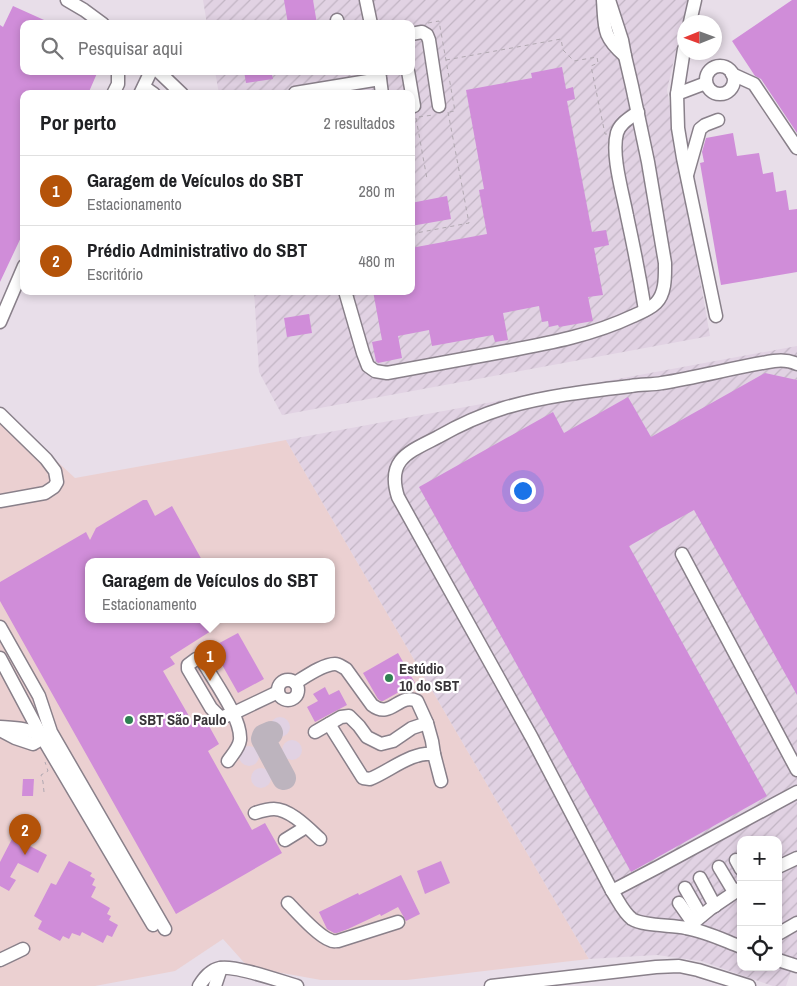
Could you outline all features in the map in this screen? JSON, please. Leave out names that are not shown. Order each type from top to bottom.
[{"type":"street","points":[[67,0],[97,20]]},
{"type":"street","points":[[366,0],[369,20]]},
{"type":"street","points":[[603,0],[606,32],[613,46],[624,56]]},
{"type":"street","points":[[346,295],[368,366],[380,373],[583,335],[617,324],[657,302],[663,290],[665,276],[648,162],[622,40],[609,0]]},
{"type":"street","points":[[692,15],[695,0]]},
{"type":"street","points":[[84,10],[85,20]]},
{"type":"street","points":[[415,33],[422,32],[429,40],[443,109]]},
{"type":"street","points":[[682,60],[677,94],[678,128],[686,176],[716,316]]},
{"type":"street","points":[[754,84],[718,94],[710,91],[706,83],[707,75],[713,68],[717,67],[726,68],[732,74],[754,84],[797,148]]},
{"type":"street","points":[[726,93],[732,87],[732,74]]},
{"type":"street","points":[[115,90],[118,84],[118,75]]},
{"type":"street","points":[[146,90],[150,75]]},
{"type":"street","points":[[162,75],[178,90]]},
{"type":"street","points":[[309,90],[379,75],[381,90]]},
{"type":"street","points":[[409,75],[411,90]]},
{"type":"street","points":[[677,94],[706,83]]},
{"type":"street","points":[[638,112],[621,125],[617,132],[615,145],[617,167],[645,310]]},
{"type":"street","points":[[686,176],[700,129],[718,120]]},
{"type":"street","points":[[0,322],[20,275]]},
{"type":"street","points":[[719,867],[737,890],[694,922],[644,923],[634,920],[626,914],[532,738],[398,497],[394,476],[396,467],[401,460],[413,450],[480,416],[506,408],[556,396],[635,385],[659,384],[766,362],[785,360],[797,364]]},
{"type":"street","points":[[0,414],[46,459],[55,471],[57,482],[54,487],[45,492],[0,501]]},
{"type":"street","points":[[682,554],[797,770]]},
{"type":"street","points":[[0,626],[39,696],[47,734]]},
{"type":"street","points":[[0,658],[47,734],[161,931]]},
{"type":"street","points":[[228,761],[239,742],[234,713],[278,692],[283,698],[292,699],[298,693],[298,687],[295,683],[322,667],[335,664],[346,669],[372,705],[377,709],[386,710],[406,699],[415,699],[417,701],[431,733],[441,781]]},
{"type":"street","points":[[315,732],[341,717],[349,716],[367,737],[381,744],[393,741],[412,728],[427,723]]},
{"type":"street","points":[[329,724],[363,778],[370,779],[378,776],[417,755],[434,754]]},
{"type":"street","points":[[0,728],[29,730],[47,734]]},
{"type":"street","points":[[612,890],[797,792]]},
{"type":"street","points":[[254,813],[276,809],[286,812],[320,839]]},
{"type":"street","points":[[284,840],[306,827]]},
{"type":"street","points":[[782,865],[797,858]]},
{"type":"street","points":[[700,878],[715,906]]},
{"type":"street","points":[[685,888],[694,922]]},
{"type":"street","points":[[288,903],[327,940],[338,941],[398,922]]},
{"type":"street","points":[[679,903],[694,922],[716,937],[737,945]]},
{"type":"street","points":[[782,932],[797,923]]},
{"type":"street","points":[[0,960],[23,949]]},
{"type":"street","points":[[782,961],[797,966]]},
{"type":"street","points":[[490,986],[679,966],[749,986]]},
{"type":"street","points":[[215,986],[221,968]]},
{"type":"street","points":[[199,986],[208,974],[221,968],[236,969],[297,986]]},
{"type":"path","points":[[446,60],[561,39],[563,50],[574,61],[597,57],[598,63],[591,66],[605,134],[617,132]]},
{"type":"path","points":[[415,233],[469,223],[443,109]]},
{"type":"path","points":[[415,112],[427,178]]},
{"type":"path","points":[[44,792],[41,774],[48,771],[44,763],[49,760]]},
{"type":"shaded area","points":[[203,0],[688,0],[684,15],[677,15],[677,47],[667,90],[710,336],[282,415],[259,372],[254,295],[415,295],[415,90],[218,90],[216,75],[415,75],[415,20],[206,20]]},
{"type":"shaded area","points":[[797,346],[797,959],[786,986],[773,986],[701,961],[657,955],[589,959],[286,440]]},
{"type":"shaded area","points":[[0,409],[75,478],[286,440],[589,959],[407,980],[321,980],[248,967],[223,939],[175,971],[95,986],[0,986]]},
{"type":"shaded area","points":[[280,717],[287,720],[290,727],[287,734],[280,737],[273,734],[270,727],[273,720]]},
{"type":"shaded area","points":[[292,740],[299,743],[302,750],[299,757],[292,760],[285,757],[282,750],[285,743]]},
{"type":"shaded area","points":[[249,746],[256,749],[259,756],[256,763],[249,766],[242,763],[239,756],[242,749]]},
{"type":"shaded area","points":[[261,768],[268,771],[271,778],[268,785],[261,788],[254,785],[251,778],[254,771]]},
{"type":"building","points":[[284,0],[313,0],[316,20],[287,20]]},
{"type":"building","points":[[792,0],[797,0],[797,133],[761,79],[755,76],[732,41]]},
{"type":"building","points":[[13,6],[44,20],[20,20],[20,75],[96,75],[90,90],[20,90],[20,240],[0,282],[0,25],[3,27]]},
{"type":"building","points":[[562,67],[566,89],[573,87],[575,99],[567,101],[592,232],[606,230],[609,245],[594,248],[603,295],[588,297],[593,321],[549,327],[548,321],[542,322],[539,306],[503,313],[508,340],[495,342],[493,335],[432,346],[429,330],[398,336],[402,358],[378,363],[372,342],[382,340],[374,295],[415,295],[415,247],[487,234],[479,190],[484,189],[466,90],[532,78],[531,73]]},
{"type":"building","points":[[245,75],[272,75],[273,79],[246,83]]},
{"type":"building","points":[[733,133],[737,156],[759,153],[763,174],[773,172],[776,192],[786,190],[789,210],[797,209],[797,272],[721,285],[700,163],[704,162],[702,152],[706,138]]},
{"type":"building","points":[[447,196],[451,219],[415,225],[415,202]]},
{"type":"building","points":[[309,314],[312,333],[287,337],[284,318]]},
{"type":"building","points":[[765,373],[797,380],[797,695],[694,510],[629,546],[767,796],[631,872],[419,487],[553,412],[564,433],[628,397],[651,437]]},
{"type":"building","name":"SBT São Paulo","points":[[143,500],[147,500],[155,516],[172,506],[201,558],[85,558],[85,623],[214,623],[211,631],[170,657],[175,664],[163,671],[193,723],[204,717],[219,744],[208,751],[252,830],[265,823],[282,853],[176,914],[0,601],[0,582],[86,532],[90,540],[96,528]]},
{"type":"building","points":[[238,633],[264,679],[238,693],[212,647]]},
{"type":"building","name":"Estúdio 10 do SBT","points":[[398,653],[415,683],[381,701],[363,673]]},
{"type":"building","points":[[325,687],[329,695],[339,690],[347,705],[315,722],[307,707],[318,701],[313,694]]},
{"type":"building","points":[[23,779],[34,779],[33,796],[22,796]]},
{"type":"building","points":[[13,837],[47,855],[38,873],[18,863],[10,877],[16,880],[9,891],[0,886],[0,862]]},
{"type":"building","points":[[69,861],[92,873],[90,876],[95,879],[92,885],[96,887],[91,897],[110,908],[107,914],[111,916],[109,920],[118,925],[112,937],[107,935],[103,943],[82,932],[80,936],[72,933],[69,939],[63,936],[60,941],[38,929],[42,921],[34,916],[51,883],[56,885]]},
{"type":"building","points":[[441,861],[450,883],[425,894],[417,871]]},
{"type":"building","points":[[401,875],[420,914],[406,921],[398,907],[381,916],[380,914],[337,933],[327,929],[319,912]]},
{"type":"taxiway","points":[[271,733],[264,736],[263,739],[284,778]]},
{"type":"place","name":"Estúdio 10 do SBT","points":[[389,678]]},
{"type":"place","name":"Garagem de Veículos do SBT","points":[[210,681]]},
{"type":"place","name":"SBT São Paulo","points":[[129,720]]},
{"type":"place","name":"Prédio Administrativo do SBT","points":[[25,855]]}]
